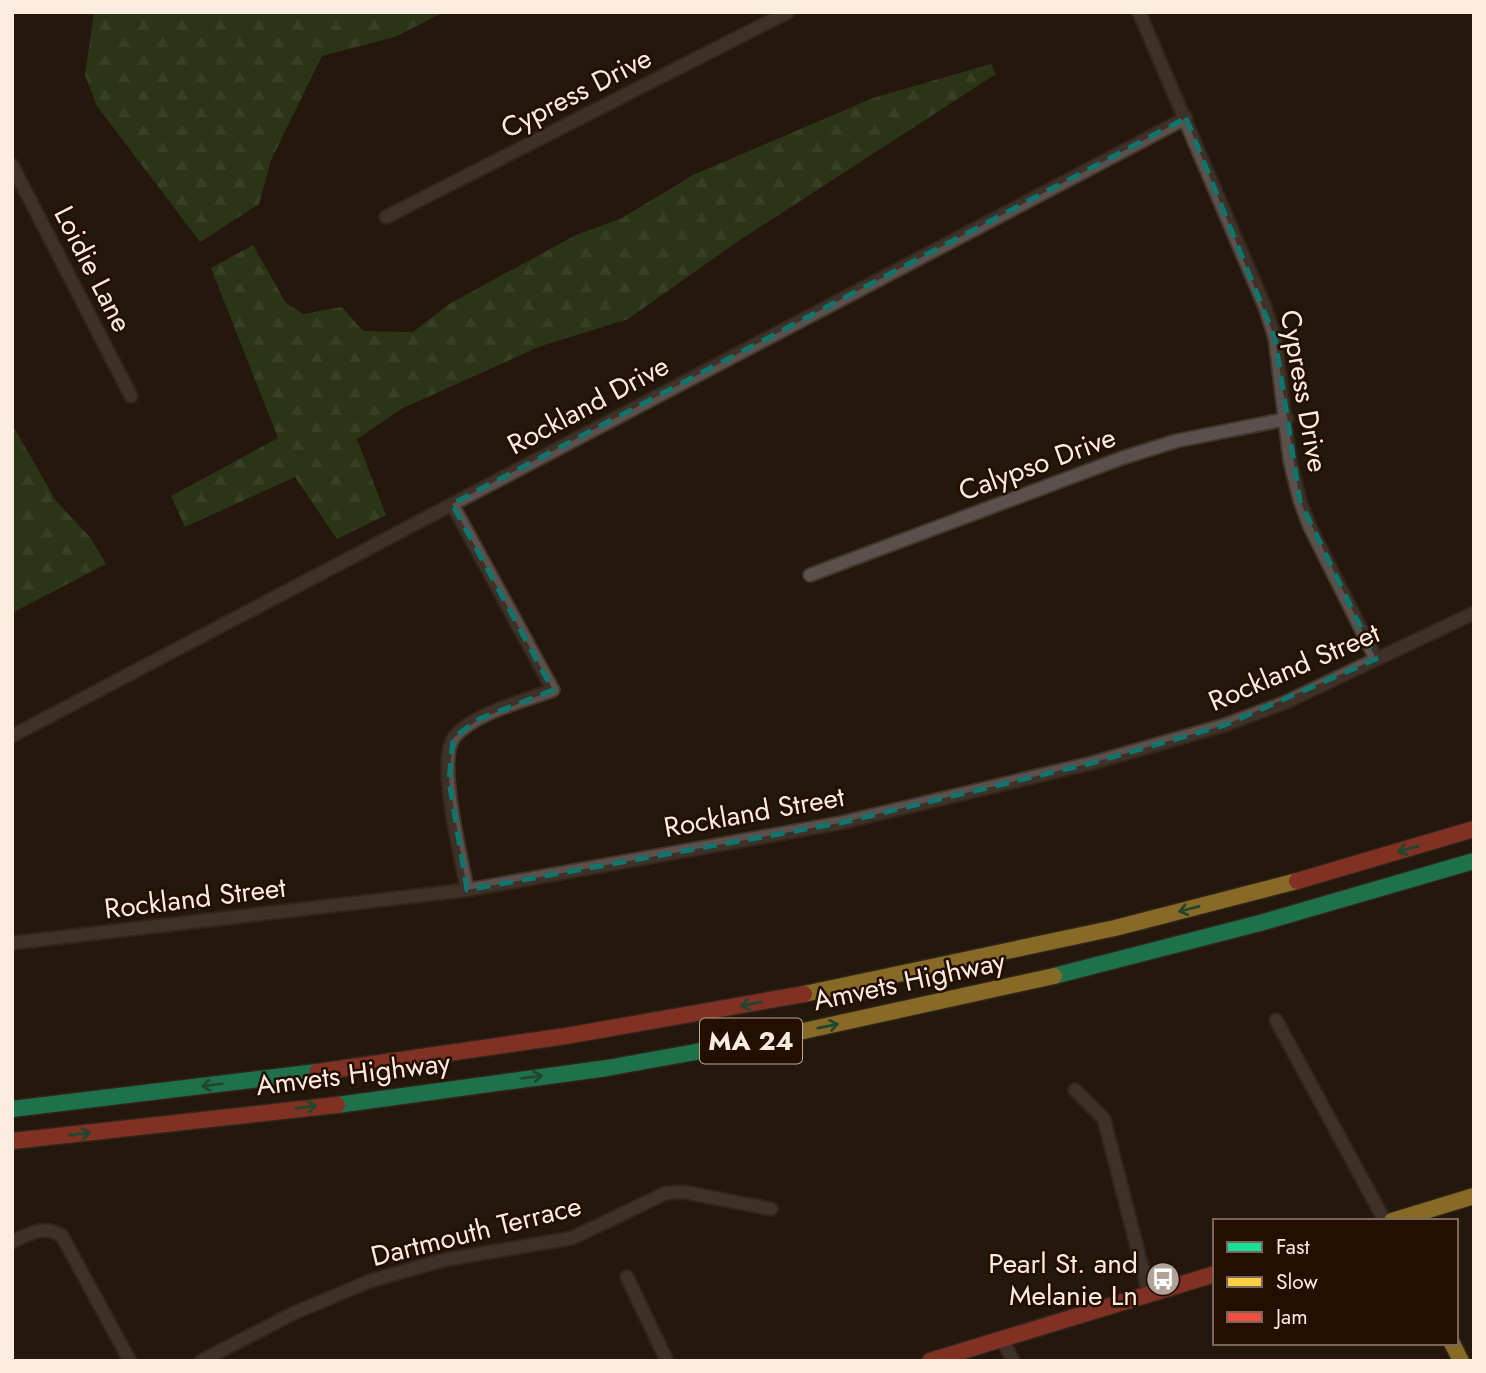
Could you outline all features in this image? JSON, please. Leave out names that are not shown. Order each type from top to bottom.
[{"type":"main road","name":"Amvets Highway","points":[[12,1109],[358,1066],[694,1016],[1089,935],[1276,887],[1474,829]]},
{"type":"main road","name":"Amvets Highway","points":[[12,1141],[484,1085],[606,1068],[739,1043],[881,1015],[1162,950],[1474,861]]},
{"type":"main road","points":[[1399,1219],[1474,1196]]},
{"type":"main road","points":[[930,1361],[1213,1275]]},
{"type":"main road","points":[[1453,1345],[1461,1361]]},
{"type":"street","name":"Cypress Drive","points":[[386,217],[788,12]]},
{"type":"street","name":"Cypress Drive","points":[[1139,12],[1265,307],[1275,338],[1287,419],[1290,461],[1307,519],[1376,660]]},
{"type":"street","name":"Rockland Drive","points":[[12,736],[1186,118]]},
{"type":"street","name":"Loidie Lane","points":[[12,165],[131,396]]},
{"type":"street","name":"Calypso Drive","points":[[810,575],[1122,458],[1176,441],[1287,419]]},
{"type":"street","points":[[452,505],[553,690],[479,719],[453,738],[448,750],[449,781],[467,890]]},
{"type":"street","name":"Rockland Street","points":[[12,943],[467,890],[840,823],[1092,763],[1225,725],[1284,703],[1474,613]]},
{"type":"street","points":[[1276,1020],[1384,1219]]},
{"type":"street","points":[[1075,1090],[1104,1119],[1149,1294]]},
{"type":"street","name":"Dartmouth Terrace","points":[[201,1361],[294,1312],[370,1281],[444,1261],[572,1238],[663,1194],[684,1192],[771,1209]]},
{"type":"street","points":[[12,1242],[39,1231],[51,1230],[65,1240],[130,1361]]},
{"type":"street","points":[[627,1277],[667,1361]]},
{"type":"street","points":[[1002,1339],[1013,1361]]},
{"type":"highlighted area","points":[[1186,118],[1275,338],[1300,501],[1376,659],[1225,725],[1092,763],[840,823],[467,890],[449,781],[453,738],[479,719],[553,690],[452,504]]},
{"type":"green space","points":[[94,12],[444,12],[395,37],[322,56],[271,160],[259,204],[200,242],[97,106],[85,75]]},
{"type":"green space","points":[[991,64],[996,74],[737,242],[628,319],[541,346],[403,408],[357,439],[386,515],[337,539],[295,477],[185,527],[171,496],[278,438],[211,268],[253,245],[286,303],[303,314],[342,307],[363,331],[413,332],[449,304],[576,235],[622,218],[693,175],[873,98]]},
{"type":"green space","points":[[12,424],[56,501],[89,536],[106,564],[12,613]]},
{"type":"traffic: fast","points":[[1054,976],[1260,923],[1474,861]]},
{"type":"traffic: fast","points":[[337,1105],[607,1068],[767,1039]]},
{"type":"traffic: fast","points":[[12,1109],[317,1072]]},
{"type":"traffic: slow","points":[[804,994],[1115,928],[1297,881]]},
{"type":"traffic: slow","points":[[767,1039],[1054,976]]},
{"type":"traffic: slow","points":[[1399,1219],[1474,1196]]},
{"type":"traffic: slow","points":[[1453,1345],[1461,1361]]},
{"type":"traffic: jam","points":[[1297,881],[1474,829]]},
{"type":"traffic: jam","points":[[317,1072],[566,1036],[804,994]]},
{"type":"traffic: jam","points":[[12,1141],[337,1105]]},
{"type":"traffic: jam","points":[[930,1361],[1213,1275]]},
{"type":"place","name":"Pearl St. and Melanie Ln","points":[[1163,1279]]}]
